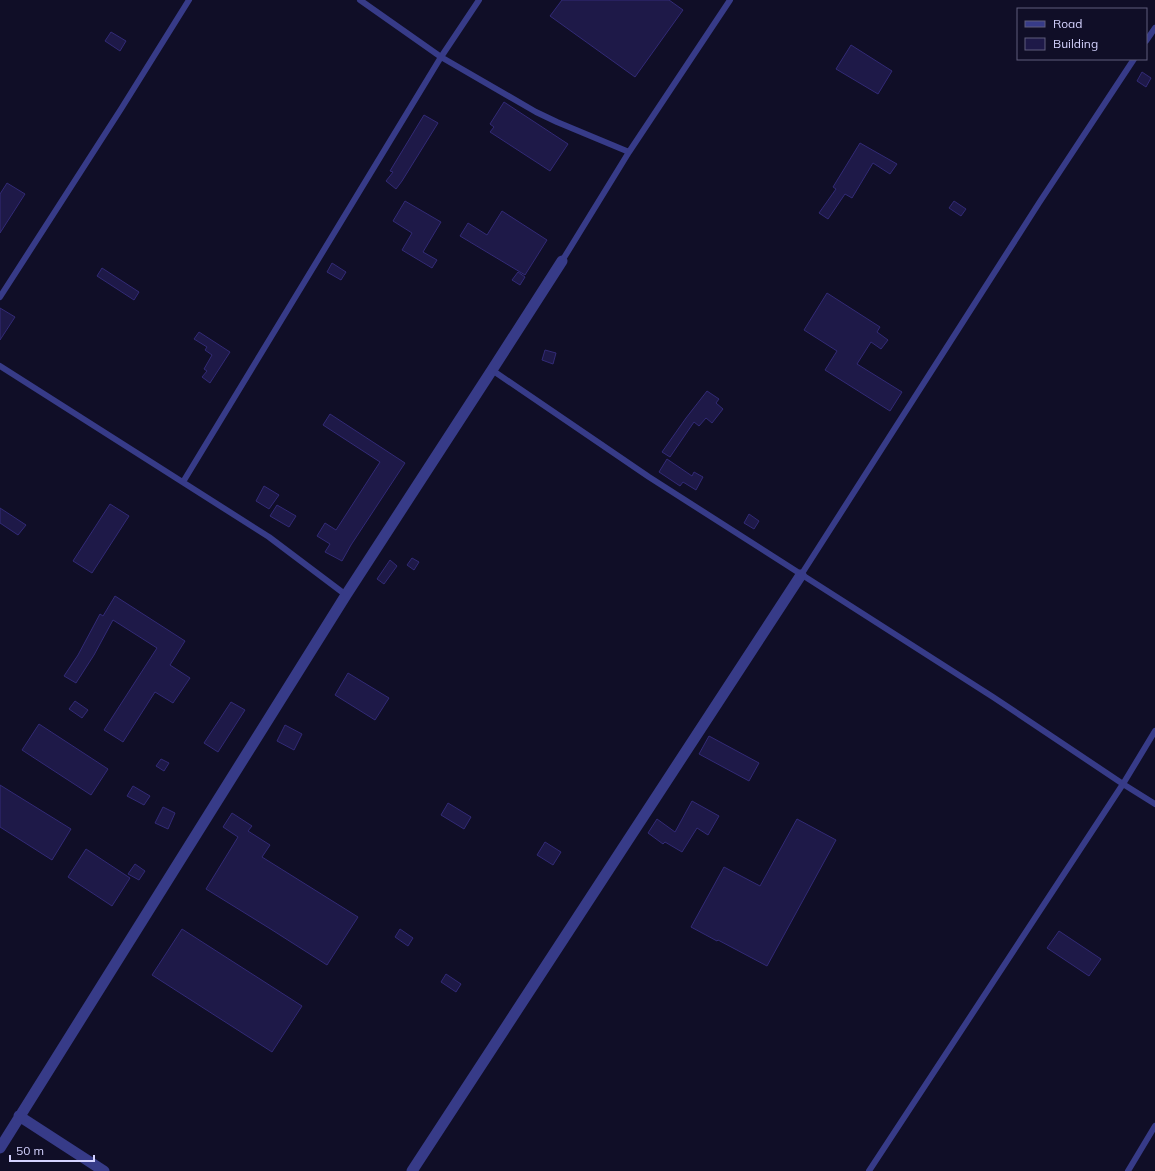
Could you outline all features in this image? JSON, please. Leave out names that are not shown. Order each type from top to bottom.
[{"type":"street","points":[[0,1148],[346,594],[562,261]]},
{"type":"street","points":[[412,1171],[801,574]]},
{"type":"street","points":[[19,1116],[104,1171]]},
{"type":"lane","points":[[0,297],[189,0]]},
{"type":"lane","points":[[360,0],[441,57],[536,112],[630,152]]},
{"type":"lane","points":[[182,482],[441,57],[479,0]]},
{"type":"lane","points":[[562,261],[630,152],[730,0]]},
{"type":"lane","points":[[1147,40],[1155,28]]},
{"type":"lane","points":[[801,574],[1133,60]]},
{"type":"lane","points":[[0,366],[269,537],[346,594]]},
{"type":"lane","points":[[492,370],[649,477],[993,697],[1155,804]]},
{"type":"lane","points":[[869,1171],[1123,784],[1155,731]]},
{"type":"lane","points":[[1128,1171],[1155,1126]]},
{"type":"building","points":[[562,0],[669,0],[683,10],[635,77],[550,16]]},
{"type":"building","points":[[111,32],[126,41],[120,51],[105,41]]},
{"type":"building","points":[[851,45],[892,71],[878,94],[836,69]]},
{"type":"building","points":[[1142,72],[1151,78],[1146,87],[1137,81]]},
{"type":"building","points":[[504,102],[568,144],[550,171],[490,132],[494,127],[490,124]]},
{"type":"building","points":[[424,115],[438,123],[396,189],[386,181],[393,172],[390,171]]},
{"type":"building","points":[[860,143],[897,164],[890,174],[873,163],[852,198],[845,194],[828,219],[819,213],[836,189],[833,187]]},
{"type":"building","points":[[7,183],[25,194],[0,233],[0,194]]},
{"type":"building","points":[[405,201],[441,222],[423,252],[437,260],[432,268],[402,250],[412,233],[393,221]]},
{"type":"building","points":[[954,201],[966,209],[961,216],[949,208]]},
{"type":"building","points":[[502,211],[547,240],[525,275],[460,236],[468,223],[487,235]]},
{"type":"building","points":[[332,263],[346,272],[341,280],[327,272]]},
{"type":"building","points":[[102,268],[139,292],[134,300],[97,276]]},
{"type":"building","points":[[518,272],[525,277],[520,285],[512,280]]},
{"type":"building","points":[[827,293],[880,327],[877,332],[888,340],[881,349],[871,342],[857,364],[902,392],[890,411],[825,370],[837,351],[804,330]]},
{"type":"building","points":[[0,308],[15,317],[0,340]]},
{"type":"building","points":[[199,332],[230,352],[210,383],[202,377],[207,371],[204,369],[212,355],[205,350],[207,347],[194,339]]},
{"type":"building","points":[[545,350],[556,353],[553,364],[542,360]]},
{"type":"building","points":[[707,391],[719,399],[716,403],[723,409],[712,423],[706,418],[699,426],[694,422],[670,457],[662,452],[686,418]]},
{"type":"building","points":[[330,414],[405,463],[342,561],[325,552],[330,544],[317,536],[325,523],[336,530],[380,462],[323,425]]},
{"type":"building","points":[[667,459],[692,476],[694,472],[703,477],[696,490],[683,482],[680,486],[659,472]]},
{"type":"building","points":[[264,486],[279,495],[269,509],[256,501]]},
{"type":"building","points":[[110,504],[129,516],[92,573],[73,561]]},
{"type":"building","points":[[277,505],[296,516],[289,527],[270,516]]},
{"type":"building","points":[[0,508],[26,525],[18,535],[0,523]]},
{"type":"building","points":[[749,514],[759,521],[754,529],[744,523]]},
{"type":"building","points":[[412,558],[419,562],[414,570],[407,565]]},
{"type":"building","points":[[390,560],[397,566],[384,584],[377,579]]},
{"type":"building","points":[[115,596],[185,641],[170,665],[190,678],[173,703],[155,692],[123,742],[104,730],[157,648],[113,620],[94,655],[76,683],[64,676],[78,655],[100,614],[103,616]]},
{"type":"building","points":[[348,673],[389,698],[375,720],[335,695]]},
{"type":"building","points":[[75,701],[88,710],[82,718],[69,709]]},
{"type":"building","points":[[231,702],[245,710],[218,752],[204,743]]},
{"type":"building","points":[[39,724],[108,769],[91,795],[22,750]]},
{"type":"building","points":[[285,725],[302,734],[294,750],[277,741]]},
{"type":"building","points":[[709,736],[759,763],[749,781],[699,754]]},
{"type":"building","points":[[161,759],[169,763],[164,771],[156,766]]},
{"type":"building","points":[[0,785],[71,829],[52,860],[0,827]]},
{"type":"building","points":[[133,786],[150,796],[144,805],[127,796]]},
{"type":"building","points":[[692,801],[719,816],[708,835],[697,828],[682,852],[665,842],[663,844],[648,833],[657,819],[675,832]]},
{"type":"building","points":[[448,803],[471,817],[464,829],[441,815]]},
{"type":"building","points":[[163,807],[175,813],[168,829],[155,823]]},
{"type":"building","points":[[232,813],[252,826],[248,831],[270,845],[262,857],[358,917],[327,965],[206,889],[238,837],[223,827]]},
{"type":"building","points":[[797,819],[836,840],[767,966],[691,927],[724,867],[760,886]]},
{"type":"building","points":[[545,842],[561,852],[553,865],[537,855]]},
{"type":"building","points":[[86,849],[130,878],[112,906],[68,877]]},
{"type":"building","points":[[135,864],[145,871],[139,880],[128,874]]},
{"type":"building","points":[[182,929],[302,1006],[272,1052],[152,975]]},
{"type":"building","points":[[400,929],[413,938],[408,946],[395,937]]},
{"type":"building","points":[[1059,931],[1101,959],[1089,976],[1047,948]]},
{"type":"building","points":[[446,974],[461,984],[456,992],[441,982]]}]
